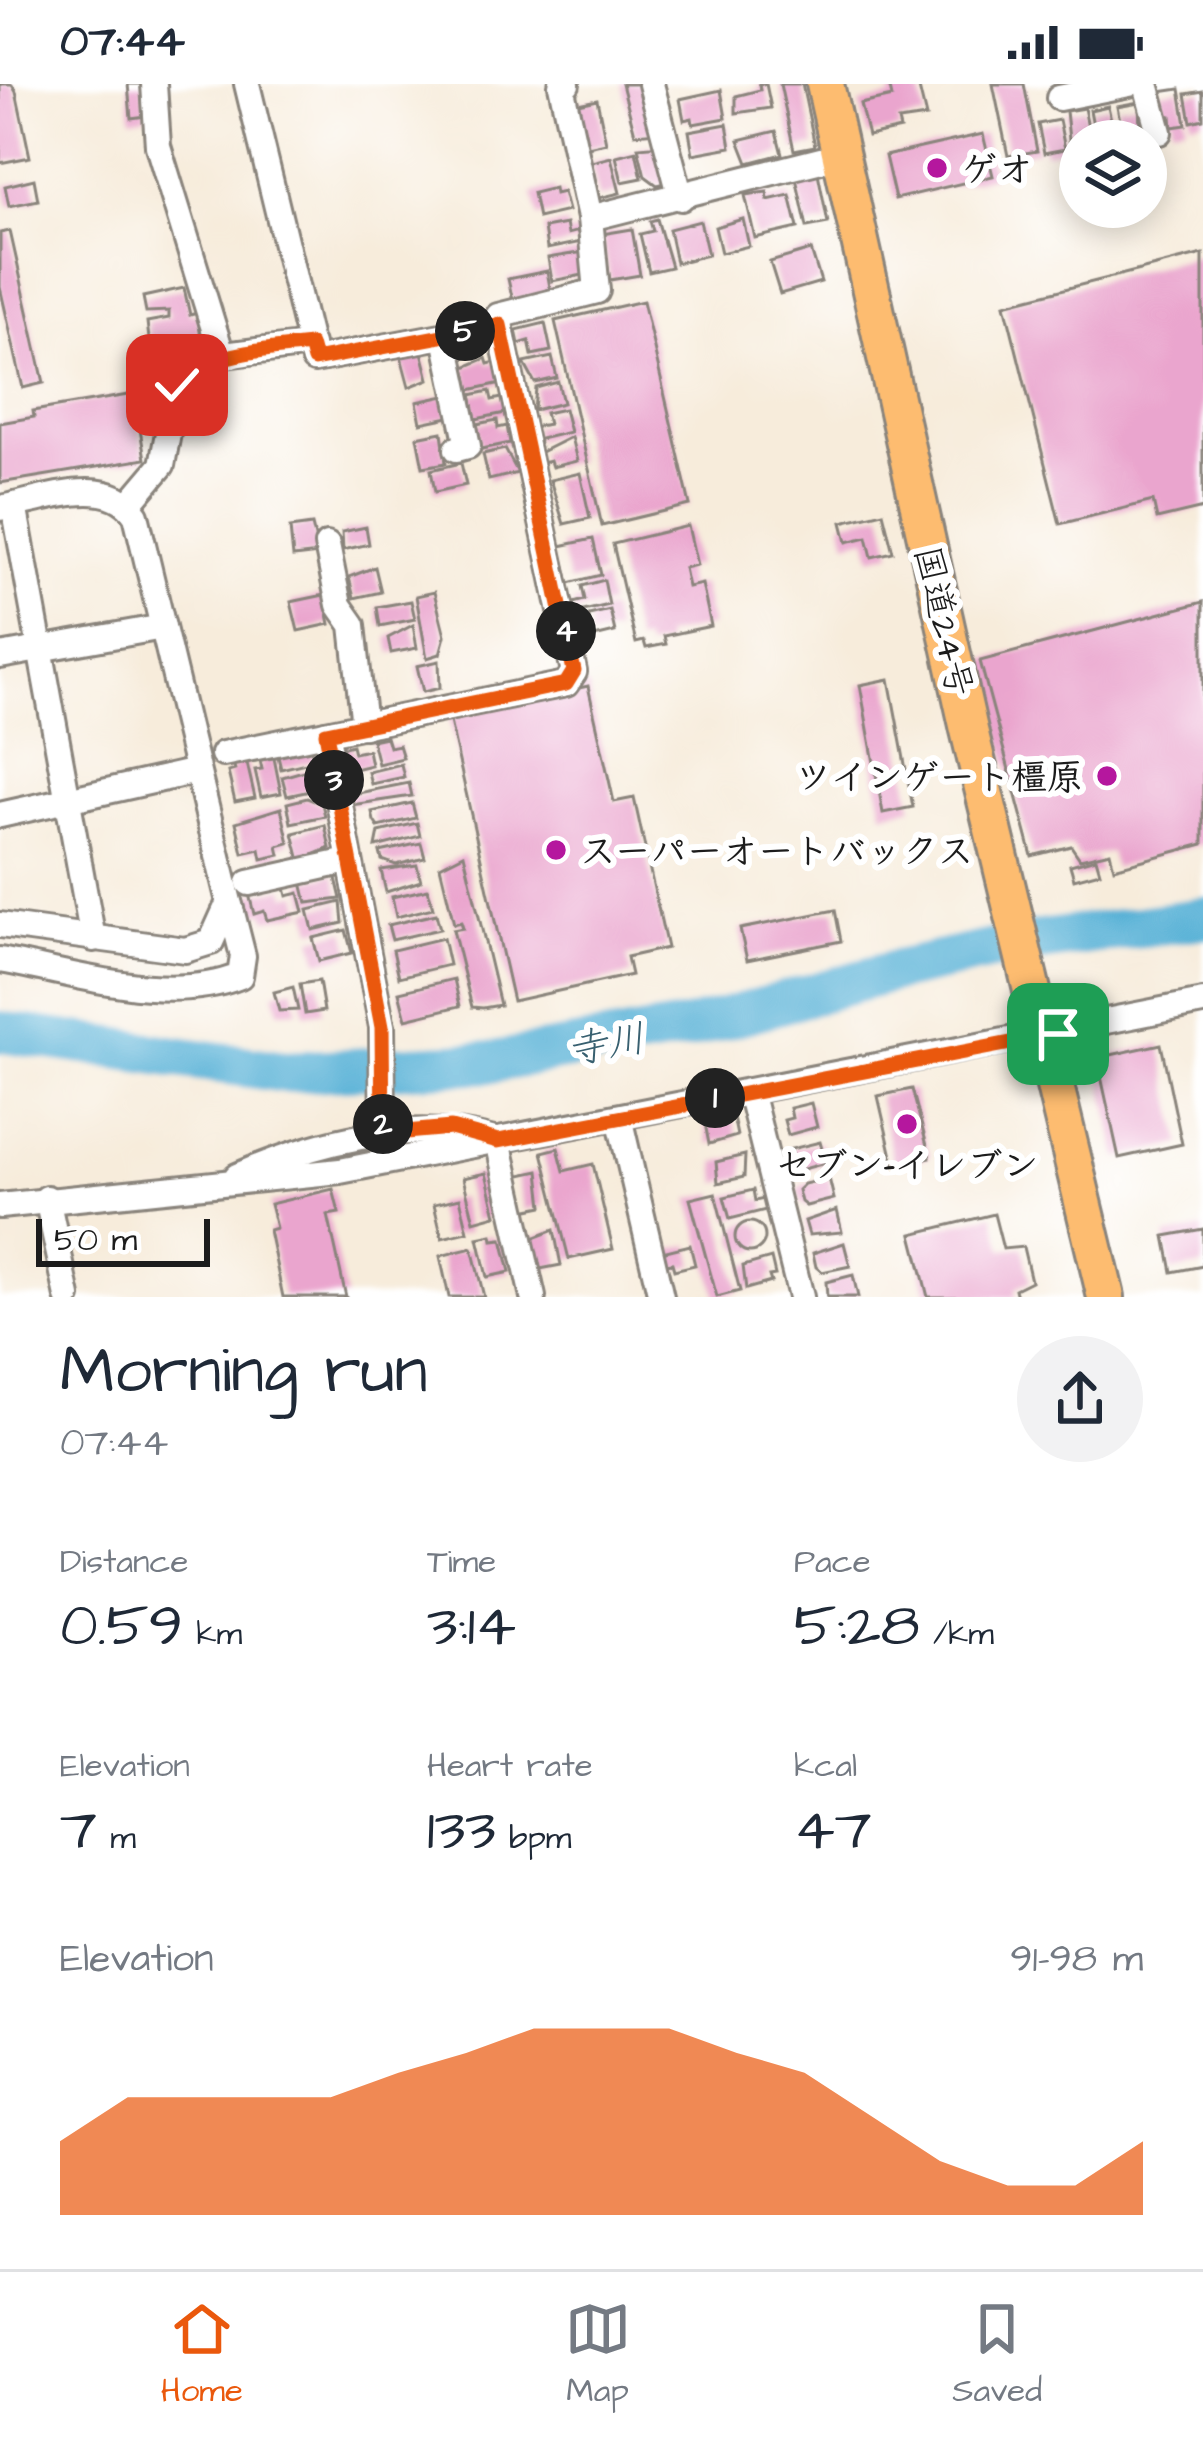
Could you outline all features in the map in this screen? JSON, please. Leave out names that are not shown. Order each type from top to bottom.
[{"type":"highway","name":"国道24号","points":[[826,84],[1010,907],[1106,1297]]},
{"type":"street","points":[[154,84],[158,146],[223,355]]},
{"type":"street","points":[[247,84],[314,360],[501,329]]},
{"type":"street","points":[[223,754],[566,684],[574,671],[498,316],[597,291],[590,218],[563,84]]},
{"type":"street","points":[[650,84],[681,198]]},
{"type":"street","points":[[1059,98],[1130,84]]},
{"type":"street","points":[[1146,84],[1156,120]]},
{"type":"street","points":[[590,218],[841,155]]},
{"type":"street","points":[[457,449],[468,446],[447,347],[501,329]]},
{"type":"street","points":[[129,504],[162,465],[177,385],[197,366],[223,355],[310,345]]},
{"type":"street","points":[[0,960],[152,986],[218,985],[240,976],[243,956],[129,504],[101,491],[7,507],[41,649],[93,939]]},
{"type":"street","points":[[327,545],[339,605],[353,625],[364,726]]},
{"type":"street","points":[[0,656],[163,627]]},
{"type":"street","points":[[326,733],[382,1027],[383,1122]]},
{"type":"street","points":[[0,815],[197,771]]},
{"type":"street","points":[[249,883],[349,861]]},
{"type":"street","points":[[0,925],[185,950],[211,941],[229,902]]},
{"type":"street","points":[[0,1206],[340,1171],[750,1091],[1038,1023],[1203,1002]]},
{"type":"street","points":[[750,1091],[801,1297]]},
{"type":"street","points":[[619,1117],[661,1297]]},
{"type":"street","points":[[219,1184],[293,1152],[383,1122],[451,1128],[498,1141]]},
{"type":"street","points":[[498,1141],[533,1297]]},
{"type":"street","points":[[46,1198],[68,1297]]},
{"type":"building","points":[[0,84],[12,84],[16,91],[30,157],[0,163]]},
{"type":"building","points":[[128,84],[143,84],[146,116],[131,118]]},
{"type":"building","points":[[622,84],[641,84],[657,132],[635,134]]},
{"type":"building","points":[[759,84],[766,84],[771,108],[736,113],[736,96],[760,90]]},
{"type":"building","points":[[780,84],[802,84],[815,146],[794,150]]},
{"type":"building","points":[[889,84],[918,84],[926,117],[898,121],[900,129],[868,136],[860,104],[892,97]]},
{"type":"building","points":[[993,84],[1024,84],[1037,151],[1008,156]]},
{"type":"building","points":[[1180,89],[1186,125],[1172,127],[1171,116],[1164,117],[1160,92]]},
{"type":"building","points":[[721,90],[726,118],[693,124],[692,118],[684,120],[680,99]]},
{"type":"building","points":[[1203,91],[1203,119],[1191,122],[1186,94]]},
{"type":"building","points":[[597,99],[606,143],[583,148],[573,104]]},
{"type":"building","points":[[1139,102],[1140,120],[1120,120],[1117,106]]},
{"type":"building","points":[[1108,106],[1111,120],[1092,120],[1090,110]]},
{"type":"building","points":[[1084,108],[1087,120],[1067,120],[1066,111]]},
{"type":"building","points":[[1059,120],[1059,150],[1044,153],[1038,124]]},
{"type":"building","points":[[727,124],[731,147],[693,154],[689,131]]},
{"type":"building","points":[[776,131],[782,154],[748,163],[739,140]]},
{"type":"building","points":[[983,134],[993,176],[895,199],[885,156]]},
{"type":"building","points":[[662,145],[671,182],[657,185],[645,176],[638,147]]},
{"type":"building","points":[[636,151],[642,178],[622,182],[616,156]]},
{"type":"building","points":[[611,157],[620,193],[599,198],[591,162]]},
{"type":"building","points":[[818,173],[828,223],[807,227],[796,178]]},
{"type":"building","points":[[34,179],[38,200],[9,206],[5,186]]},
{"type":"building","points":[[554,188],[555,194],[563,192],[568,211],[538,218],[533,193]]},
{"type":"building","points":[[767,192],[768,200],[790,195],[798,228],[755,238],[745,195]]},
{"type":"building","points":[[657,219],[671,267],[649,272],[640,234],[653,231],[650,221]]},
{"type":"building","points":[[743,219],[749,246],[721,253],[715,227]]},
{"type":"building","points":[[700,221],[708,255],[676,263],[669,229]]},
{"type":"building","points":[[566,224],[568,234],[579,231],[581,242],[547,249],[544,228]]},
{"type":"building","points":[[632,229],[640,275],[610,280],[602,234]]},
{"type":"building","points":[[10,231],[44,383],[23,388],[0,287],[0,233]]},
{"type":"building","points":[[811,250],[821,282],[780,294],[770,262]]},
{"type":"building","points":[[584,252],[588,274],[552,281],[548,258]]},
{"type":"building","points":[[1203,254],[1203,508],[1157,519],[1153,501],[1060,524],[1005,304]]},
{"type":"building","points":[[547,271],[551,293],[513,301],[508,279]]},
{"type":"building","points":[[184,288],[190,315],[197,313],[202,343],[151,356],[147,322],[169,318],[169,311],[146,312],[143,297]]},
{"type":"building","points":[[643,301],[690,505],[602,526],[555,321]]},
{"type":"building","points":[[545,323],[551,351],[532,355],[529,341],[519,344],[516,330]]},
{"type":"building","points":[[422,352],[429,379],[409,387],[401,357]]},
{"type":"building","points":[[552,357],[557,378],[535,383],[524,363]]},
{"type":"building","points":[[486,358],[488,364],[496,362],[501,383],[470,390],[465,367]]},
{"type":"building","points":[[558,382],[563,403],[534,410],[536,388]]},
{"type":"building","points":[[490,391],[492,400],[507,397],[510,412],[476,419],[471,395]]},
{"type":"building","points":[[134,394],[145,459],[0,483],[0,423],[34,417],[33,411]]},
{"type":"building","points":[[445,396],[449,417],[421,423],[417,402]]},
{"type":"building","points":[[564,409],[570,432],[536,440],[533,427],[548,424],[545,413]]},
{"type":"building","points":[[497,420],[498,428],[507,426],[510,443],[482,449],[477,424]]},
{"type":"building","points":[[442,432],[446,463],[423,467],[417,437]]},
{"type":"building","points":[[571,437],[577,461],[552,467],[550,461],[541,463],[539,453]]},
{"type":"building","points":[[505,449],[518,473],[489,480],[483,454]]},
{"type":"building","points":[[461,463],[466,485],[435,492],[431,470]]},
{"type":"building","points":[[580,473],[590,518],[564,524],[550,480]]},
{"type":"building","points":[[883,512],[893,552],[872,557],[867,537],[847,542],[842,522]]},
{"type":"building","points":[[312,525],[319,554],[293,557],[290,528]]},
{"type":"building","points":[[688,526],[697,565],[684,568],[688,587],[702,584],[711,626],[664,636],[666,644],[646,648],[644,641],[636,643],[613,544]]},
{"type":"building","points":[[366,527],[369,544],[343,550],[342,532]]},
{"type":"building","points":[[593,539],[601,575],[569,583],[560,546]]},
{"type":"building","points":[[375,567],[381,592],[354,598],[349,577]]},
{"type":"building","points":[[604,580],[609,605],[575,613],[573,603],[585,600],[582,586]]},
{"type":"building","points":[[434,592],[445,636],[440,654],[427,658],[416,596]]},
{"type":"building","points":[[324,595],[330,624],[298,631],[291,602]]},
{"type":"building","points":[[411,601],[415,619],[380,626],[377,607]]},
{"type":"building","name":"ツインゲート橿原","points":[[1203,602],[1203,844],[1114,868],[1110,852],[1080,859],[1071,846],[1032,856],[980,661]]},
{"type":"building","points":[[610,610],[615,632],[590,638],[589,615]]},
{"type":"building","points":[[413,625],[417,648],[391,653],[388,638]]},
{"type":"building","points":[[439,661],[440,688],[423,692],[417,666]]},
{"type":"building","points":[[889,679],[913,807],[883,813],[860,685]]},
{"type":"building","points":[[588,686],[614,802],[634,798],[667,948],[627,957],[631,975],[513,1001],[449,717]]},
{"type":"building","points":[[386,737],[389,747],[399,745],[403,758],[378,764],[372,740]]},
{"type":"building","points":[[310,744],[314,761],[281,769],[277,752]]},
{"type":"building","points":[[352,745],[354,753],[368,750],[371,765],[346,771],[340,748]]},
{"type":"building","points":[[274,758],[281,793],[261,797],[255,770],[262,769],[260,760]]},
{"type":"building","points":[[246,759],[255,798],[235,802],[228,772],[235,770],[233,762]]},
{"type":"building","points":[[401,764],[404,777],[371,784],[368,772]]},
{"type":"building","points":[[315,772],[319,789],[287,796],[282,777]]},
{"type":"building","points":[[409,783],[412,796],[351,805],[348,795]]},
{"type":"building","points":[[307,798],[322,804],[325,816],[291,823],[287,803]]},
{"type":"building","points":[[412,803],[416,818],[378,827],[374,821],[372,812]]},
{"type":"building","points":[[281,808],[289,843],[278,846],[280,855],[262,859],[260,849],[243,853],[236,822]]},
{"type":"building","points":[[417,823],[420,836],[376,847],[379,832]]},
{"type":"building","points":[[325,825],[330,848],[300,861],[293,833]]},
{"type":"building","points":[[421,843],[425,858],[396,865],[382,860],[380,852]]},
{"type":"building","points":[[464,854],[500,1005],[472,1007],[453,930],[463,928],[461,922],[454,924],[440,866]]},
{"type":"building","points":[[1096,858],[1100,872],[1074,879],[1070,865]]},
{"type":"building","points":[[417,865],[421,881],[386,892],[381,870]]},
{"type":"building","points":[[335,874],[341,899],[307,903],[302,882]]},
{"type":"building","points":[[285,888],[287,896],[299,893],[304,912],[267,920],[264,911],[254,914],[249,894]]},
{"type":"building","points":[[428,889],[433,908],[396,917],[392,897]]},
{"type":"building","points":[[341,902],[343,923],[313,930],[308,910]]},
{"type":"building","points":[[835,910],[841,941],[747,960],[740,929]]},
{"type":"building","points":[[436,914],[440,929],[392,940],[388,925]]},
{"type":"building","points":[[346,930],[352,953],[319,961],[313,938]]},
{"type":"building","points":[[443,938],[449,965],[399,977],[393,950]]},
{"type":"building","points":[[454,979],[460,1006],[406,1019],[399,992]]},
{"type":"building","points":[[319,981],[324,1011],[305,1014],[300,984]]},
{"type":"building","points":[[293,987],[298,1010],[279,1011],[274,992]]},
{"type":"building","points":[[1161,1044],[1182,1144],[1119,1158],[1097,1058]]},
{"type":"building","points":[[912,1089],[930,1157],[894,1165],[878,1096]]},
{"type":"building","points":[[811,1103],[817,1127],[788,1135],[784,1120],[792,1118],[790,1108]]},
{"type":"building","points":[[732,1112],[737,1136],[709,1144],[704,1118]]},
{"type":"building","points":[[820,1142],[826,1163],[796,1171],[791,1149]]},
{"type":"building","points":[[558,1148],[564,1171],[593,1164],[613,1249],[569,1259],[542,1152]]},
{"type":"building","points":[[745,1155],[744,1177],[718,1183],[716,1162]]},
{"type":"building","points":[[539,1171],[543,1206],[524,1210],[516,1176]]},
{"type":"building","points":[[486,1173],[496,1215],[474,1221],[463,1178]]},
{"type":"building","points":[[829,1178],[834,1199],[806,1206],[801,1202],[798,1190],[804,1184]]},
{"type":"building","points":[[333,1189],[339,1213],[328,1215],[346,1297],[283,1297],[269,1230],[276,1228],[270,1204]]},
{"type":"building","points":[[753,1190],[755,1201],[764,1199],[766,1210],[730,1219],[724,1197]]},
{"type":"building","points":[[715,1193],[740,1291],[717,1297],[690,1199]]},
{"type":"building","points":[[460,1198],[468,1232],[442,1238],[434,1204]]},
{"type":"building","points":[[837,1210],[842,1232],[809,1235],[805,1221]]},
{"type":"building","points":[[994,1214],[1003,1249],[1023,1247],[1031,1281],[1015,1289],[1017,1297],[928,1297],[912,1234]]},
{"type":"building","points":[[750,1222],[761,1226],[765,1237],[761,1248],[750,1252],[739,1248],[735,1237],[739,1226]]},
{"type":"building","points":[[1203,1229],[1203,1266],[1172,1272],[1165,1236]]},
{"type":"building","points":[[554,1230],[561,1265],[535,1270],[528,1240]]},
{"type":"building","points":[[492,1235],[493,1240],[502,1239],[510,1272],[487,1277],[478,1238]]},
{"type":"building","points":[[844,1243],[850,1266],[822,1272],[816,1267],[813,1253]]},
{"type":"building","points":[[690,1245],[695,1265],[674,1270],[672,1263],[666,1264],[662,1252]]},
{"type":"building","points":[[472,1248],[484,1297],[449,1297],[440,1256]]},
{"type":"building","points":[[771,1258],[775,1275],[769,1276],[771,1282],[746,1289],[743,1266]]},
{"type":"building","points":[[853,1275],[858,1297],[827,1297],[826,1282]]},
{"type":"waterway","name":"寺川","points":[[0,1032],[285,1072],[493,1062],[687,1029],[891,972],[1019,944],[1203,918]]},
{"type":"place","name":"ゲオ","points":[[937,168]]},
{"type":"place","name":"ツインゲート橿原","points":[[1107,776]]},
{"type":"place","name":"スーパーオートバックス","points":[[556,850]]},
{"type":"place","name":"セブン-イレブン","points":[[907,1124]]},
{"type":"route","points":[[177,385],[197,366],[223,355],[310,345],[314,360],[500,325],[574,671],[566,684],[326,733],[382,1027],[383,1134],[451,1128],[498,1141],[1058,1034]]}]
